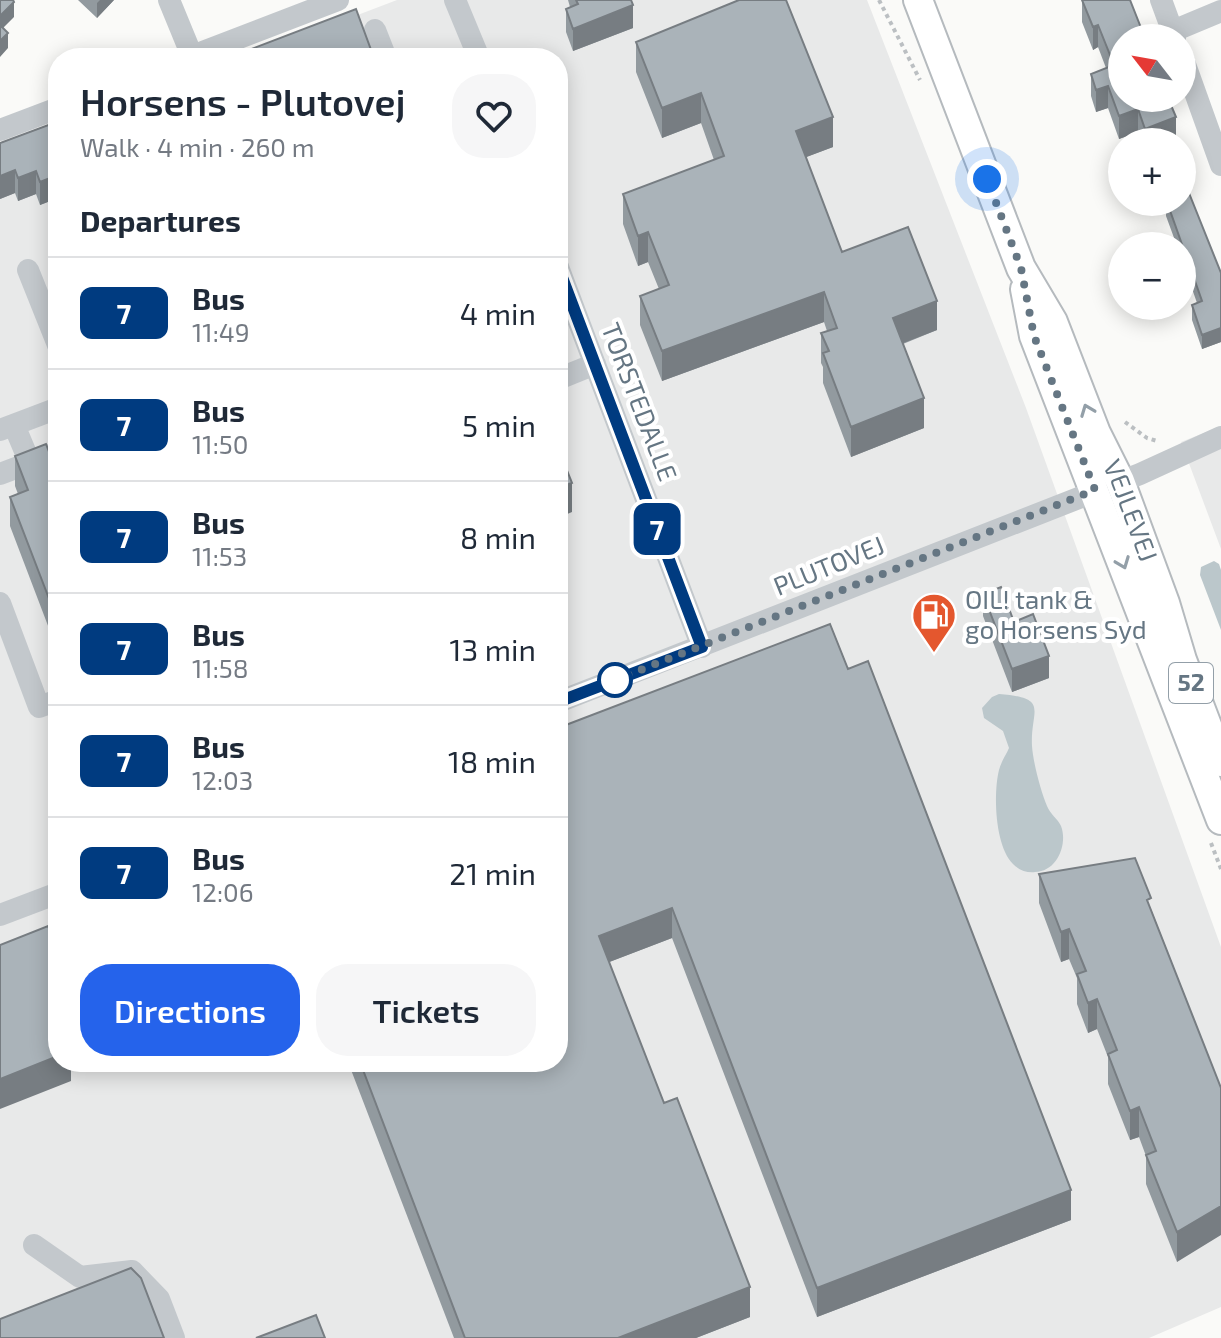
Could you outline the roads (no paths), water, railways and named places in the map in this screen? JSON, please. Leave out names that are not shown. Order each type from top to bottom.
[{"type":"main road","name":"VEJLEVEJ","points":[[918,0],[1021,268],[1034,336],[1165,603],[1182,660],[1221,762]]},
{"type":"main road","name":"VEJLEVEJ","points":[[1108,486],[1221,820]]},
{"type":"street","points":[[169,0],[187,48]]},
{"type":"street","points":[[213,48],[338,0]]},
{"type":"street","points":[[455,0],[475,48]]},
{"type":"street","points":[[1161,0],[1170,24]]},
{"type":"street","points":[[1194,24],[1221,11]]},
{"type":"street","points":[[375,30],[382,48]]},
{"type":"street","points":[[1196,95],[1221,165]]},
{"type":"street","points":[[0,130],[48,112]]},
{"type":"street","points":[[28,270],[48,320]]},
{"type":"street","name":"TORSTEDALLE","points":[[568,293],[702,647]]},
{"type":"street","points":[[568,375],[595,364]]},
{"type":"street","points":[[30,463],[7,428],[48,412]]},
{"type":"street","name":"PLUTOVEJ","points":[[568,698],[1108,486],[1221,437]]},
{"type":"street","points":[[0,474],[48,456]]},
{"type":"street","points":[[0,603],[39,707],[48,704]]},
{"type":"street","points":[[0,915],[48,897]]},
{"type":"street","points":[[34,1245],[80,1277],[132,1271],[159,1299],[174,1338]]},
{"type":"place","name":"OIL! tank & go Horsens Syd","points":[[934,654]]}]
